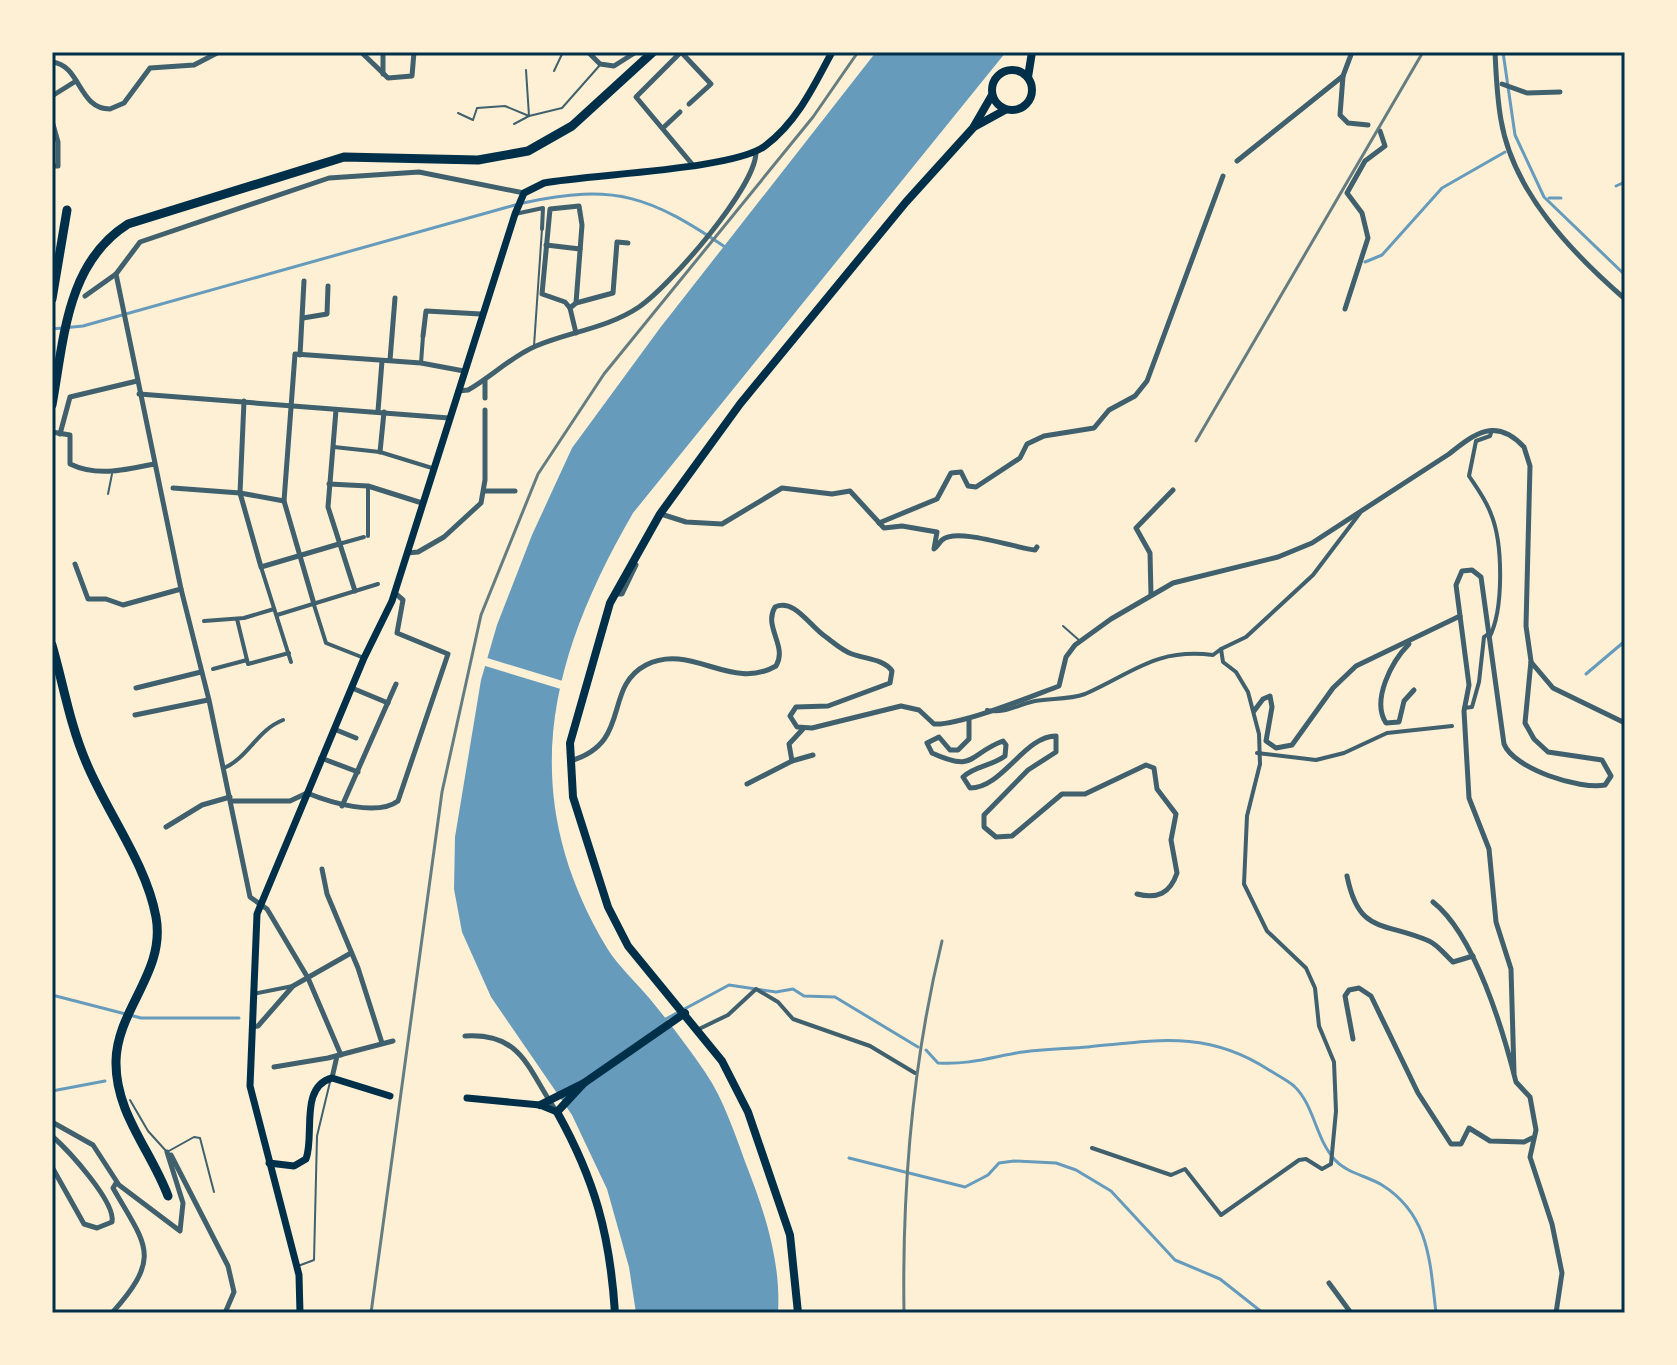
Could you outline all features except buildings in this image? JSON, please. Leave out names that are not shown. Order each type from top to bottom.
[{"type":"highway","points":[[52,405],[73,297],[86,267],[108,238],[128,224],[148,215],[344,157],[478,160],[528,151],[560,135],[653,52]]},
{"type":"highway","points":[[52,299],[67,210]]},
{"type":"highway","points":[[52,645],[84,759],[140,874],[156,919],[155,959],[122,1031],[117,1073],[130,1122],[168,1196]]},
{"type":"main road","points":[[300,1312],[302,1294],[297,1266],[250,1086],[255,924],[259,905],[321,758],[395,593],[514,214],[523,194],[560,180],[692,164],[756,152],[800,110],[832,52]]},
{"type":"main road","points":[[798,1313],[795,1258],[773,1178],[745,1106],[722,1061],[699,1029],[628,946],[608,907],[581,824],[569,761],[576,714],[613,594],[660,514],[740,404],[906,202],[973,128],[992,95],[998,76],[1017,70],[1031,52]]},
{"type":"main road","points":[[973,128],[1005,110],[1018,110],[1029,102],[1033,90],[1028,77],[1031,52]]},
{"type":"main road","points":[[1017,70],[1028,77]]},
{"type":"main road","points":[[992,95],[1005,110]]},
{"type":"main road","points":[[467,1098],[544,1102],[584,1083],[685,1013]]},
{"type":"main road","points":[[269,1163],[297,1166],[307,1157],[313,1094],[319,1084],[331,1080],[390,1096]]},
{"type":"main road","points":[[557,1112],[584,1083]]},
{"type":"main road","points":[[544,1102],[557,1112],[587,1172],[607,1230],[615,1313]]},
{"type":"street","points":[[52,62],[64,65],[91,103],[110,109],[124,103],[150,68],[194,65],[219,52]]},
{"type":"street","points":[[361,52],[383,75],[412,76],[414,52]]},
{"type":"street","points":[[383,52],[383,75]]},
{"type":"street","points":[[588,52],[600,64],[614,66],[636,52]]},
{"type":"street","points":[[689,104],[711,84],[681,52],[636,97],[692,164]]},
{"type":"street","points":[[1352,52],[1343,76],[1341,118],[1348,123],[1368,125]]},
{"type":"street","points":[[1495,52],[1501,120],[1511,155],[1559,234],[1625,299]]},
{"type":"street","points":[[1237,161],[1343,76]]},
{"type":"street","points":[[52,96],[76,81]]},
{"type":"street","points":[[1502,84],[1522,92],[1560,92]]},
{"type":"street","points":[[664,127],[680,112]]},
{"type":"street","points":[[52,121],[59,159],[58,166],[52,166]]},
{"type":"street","points":[[1345,309],[1368,238],[1362,213],[1347,193],[1368,158],[1385,146],[1380,131]]},
{"type":"street","points":[[457,391],[468,390],[486,380],[533,347],[621,318],[642,305],[711,233],[755,168],[756,152]]},
{"type":"street","points":[[85,296],[116,274],[140,242],[280,192],[339,176],[419,172],[523,194]]},
{"type":"street","points":[[879,523],[937,499],[951,473],[961,472],[968,486],[976,487],[1020,458],[1027,444],[1044,436],[1094,428],[1109,410],[1138,393],[1147,381],[1223,176]]},
{"type":"street","points":[[576,303],[579,206],[550,209],[542,294],[565,302],[570,308],[576,333]]},
{"type":"street","points":[[514,214],[543,208],[542,229]]},
{"type":"street","points":[[570,308],[576,303],[613,293],[617,242],[628,243]]},
{"type":"street","points":[[546,245],[580,249]]},
{"type":"street","points":[[116,274],[124,328],[181,589],[209,700],[250,897],[267,909],[308,978],[339,1056],[331,1080]]},
{"type":"street","points":[[300,355],[304,281]]},
{"type":"street","points":[[302,318],[327,314],[328,286]]},
{"type":"street","points":[[380,452],[381,411],[395,298]]},
{"type":"street","points":[[421,363],[426,311],[481,314]]},
{"type":"street","points":[[364,658],[326,643],[284,501],[295,354],[421,363],[464,371]]},
{"type":"street","points":[[485,398],[486,380]]},
{"type":"street","points":[[60,434],[70,397],[137,381]]},
{"type":"street","points":[[139,394],[449,418]]},
{"type":"street","points":[[244,401],[240,493],[291,662]]},
{"type":"street","points":[[336,410],[328,507],[355,591]]},
{"type":"street","points":[[407,553],[418,552],[444,537],[478,507],[484,491],[485,410]]},
{"type":"street","points":[[1489,636],[1499,596],[1497,529],[1490,510],[1469,476],[1476,441],[1490,436],[1492,430]]},
{"type":"street","points":[[569,761],[591,753],[609,735],[625,685],[647,665],[672,658],[685,659],[745,676],[776,666],[780,654],[771,617],[775,607],[782,604],[793,607],[818,632],[850,654],[888,665],[892,671],[890,683],[879,689],[828,706],[796,707],[791,720],[794,726],[803,729],[901,706],[919,710],[934,724],[969,719],[1059,686],[1068,653],[1080,641],[1151,595],[1189,578],[1296,551],[1449,454],[1472,434],[1492,430],[1518,440],[1529,459],[1531,533],[1526,626],[1531,661],[1524,703],[1529,732],[1542,749],[1553,755],[1602,760],[1611,776],[1605,785],[1589,786],[1534,770],[1508,754],[1504,744],[1481,579],[1472,570],[1462,571],[1456,579],[1469,685],[1464,708],[1469,798],[1489,849],[1496,922],[1511,969],[1514,1073]]},
{"type":"street","points":[[52,432],[70,435],[70,464],[82,470],[112,473],[154,464]]},
{"type":"street","points":[[333,447],[380,452],[432,468]]},
{"type":"street","points":[[329,484],[368,486],[422,503]]},
{"type":"street","points":[[261,567],[366,536],[368,486]]},
{"type":"street","points":[[173,488],[240,493],[284,501]]},
{"type":"street","points":[[660,514],[686,522],[722,524],[782,488],[811,489],[832,494],[854,492],[884,528],[902,526],[937,532],[934,549],[942,539],[962,534],[1021,549],[1035,550],[1037,547]]},
{"type":"street","points":[[1151,595],[1150,553],[1137,535],[1136,525],[1173,490]]},
{"type":"street","points":[[484,491],[515,491]]},
{"type":"street","points":[[987,710],[996,713],[1034,701],[1069,698],[1164,655],[1186,652],[1213,655],[1246,637],[1313,575],[1363,510]]},
{"type":"street","points":[[75,564],[88,599],[106,599],[123,605],[181,589]]},
{"type":"street","points":[[613,594],[622,594],[636,565]]},
{"type":"street","points":[[204,621],[230,617],[237,619],[314,604],[378,584]]},
{"type":"street","points":[[166,827],[202,805],[230,799],[279,801],[296,799],[307,793],[342,806],[391,806],[398,801],[448,654],[397,633],[403,600],[395,593]]},
{"type":"street","points":[[1254,711],[1263,699],[1270,696],[1272,707],[1266,741],[1276,748],[1292,745],[1350,670],[1460,616]]},
{"type":"street","points":[[237,619],[248,664],[289,653]]},
{"type":"street","points":[[1464,708],[1472,707],[1479,682],[1484,637],[1489,636]]},
{"type":"street","points":[[1413,640],[1394,659],[1386,676],[1382,714],[1386,723],[1399,722],[1404,701],[1414,690]]},
{"type":"street","points":[[1092,1148],[1171,1175],[1185,1169],[1221,1215],[1299,1160],[1306,1159],[1325,1169],[1331,1164],[1336,1111],[1334,1062],[1319,1026],[1310,973],[1267,931],[1244,884],[1243,848],[1260,764],[1257,753],[1259,734],[1241,678],[1223,662],[1221,649]]},
{"type":"street","points":[[213,669],[247,660]]},
{"type":"street","points":[[1531,661],[1553,688],[1625,723]]},
{"type":"street","points":[[136,688],[201,672]]},
{"type":"street","points":[[342,806],[396,684]]},
{"type":"street","points":[[352,688],[388,703]]},
{"type":"street","points":[[135,715],[209,700]]},
{"type":"street","points":[[969,719],[969,739],[958,750],[950,750],[936,736],[927,745],[932,753],[957,762],[969,762],[1003,741],[1006,745],[1005,756],[963,777],[970,788],[986,783],[1042,740],[1051,736],[1058,742],[1056,752],[1028,770],[984,815],[984,827],[996,837],[1012,836],[1062,794],[1085,794],[1146,765],[1154,768],[1157,789],[1176,814],[1171,840],[1177,873],[1166,892],[1152,898],[1137,894]]},
{"type":"street","points":[[224,768],[240,761],[271,725],[283,720]]},
{"type":"street","points":[[1257,753],[1316,760],[1344,753],[1387,733],[1452,726]]},
{"type":"street","points":[[334,729],[356,738]]},
{"type":"street","points":[[792,761],[789,744],[803,729]]},
{"type":"street","points":[[747,784],[792,761],[813,755]]},
{"type":"street","points":[[321,758],[358,772]]},
{"type":"street","points":[[322,869],[327,894],[382,1043]]},
{"type":"street","points":[[1347,876],[1352,902],[1366,919],[1433,942],[1453,962],[1473,956]]},
{"type":"street","points":[[1353,1039],[1345,996],[1349,990],[1359,988],[1371,996],[1418,1093],[1451,1144],[1461,1144],[1466,1130],[1472,1128],[1490,1141],[1524,1142],[1532,1138],[1536,1130],[1530,1097],[1518,1086],[1473,956],[1450,915],[1433,902]]},
{"type":"street","points":[[252,994],[293,986],[351,953]]},
{"type":"street","points":[[251,1027],[258,1026],[293,986]]},
{"type":"street","points":[[699,1029],[728,1015],[756,989],[778,1002],[793,1019],[870,1046],[915,1073]]},
{"type":"street","points":[[465,1036],[501,1037],[522,1058],[544,1102]]},
{"type":"street","points":[[274,1067],[339,1056],[393,1041]]},
{"type":"street","points":[[52,1122],[93,1145],[117,1183],[180,1231],[183,1203],[167,1152]]},
{"type":"street","points":[[52,1136],[112,1211],[112,1222],[97,1228],[84,1224],[52,1167]]},
{"type":"street","points":[[1529,1148],[1535,1144],[1532,1138]]},
{"type":"street","points":[[1524,1142],[1529,1148],[1559,1256],[1563,1281],[1554,1313]]},
{"type":"street","points":[[167,1152],[228,1266],[234,1292],[225,1313]]},
{"type":"street","points":[[112,1313],[139,1280],[143,1269],[142,1235],[113,1188],[113,1183],[117,1183]]},
{"type":"street","points":[[1329,1283],[1351,1313]]},
{"type":"lane","points":[[554,71],[563,52]]},
{"type":"lane","points":[[514,124],[529,116],[562,108],[600,64]]},
{"type":"lane","points":[[526,70],[529,116]]},
{"type":"lane","points":[[519,77],[526,78]]},
{"type":"lane","points":[[458,113],[473,120],[477,108],[505,106],[529,116]]},
{"type":"lane","points":[[533,347],[542,229]]},
{"type":"lane","points":[[108,494],[112,473]]},
{"type":"lane","points":[[1063,626],[1080,641]]},
{"type":"lane","points":[[297,1266],[314,1260],[317,1136],[331,1080]]},
{"type":"lane","points":[[130,1100],[148,1131],[167,1152],[190,1139],[200,1138],[214,1192]]},
{"type":"water","points":[[876,52],[1006,52],[633,513],[580,621],[563,675],[554,728],[552,781],[560,836],[578,891],[611,955],[678,1035],[718,1095],[761,1206],[777,1276],[778,1313],[636,1313],[629,1267],[607,1189],[572,1115],[491,997],[462,932],[454,889],[455,837],[481,680],[497,625],[532,535],[572,448],[660,328]]},
{"type":"pier","points":[[484,657],[566,682],[564,690],[482,665]]},
{"type":"waterway","points":[[1503,52],[1515,135],[1544,197],[1625,275]]},
{"type":"waterway","points":[[1365,262],[1382,255],[1442,188],[1505,152]]},
{"type":"waterway","points":[[1616,186],[1625,182]]},
{"type":"waterway","points":[[523,203],[583,194],[631,199],[676,217],[728,249]]},
{"type":"waterway","points":[[1549,198],[1561,198]]},
{"type":"waterway","points":[[52,329],[83,326],[515,205]]},
{"type":"waterway","points":[[1586,674],[1625,641]]},
{"type":"waterway","points":[[664,1020],[729,985],[776,992],[793,989],[804,996],[835,997],[918,1047]]},
{"type":"waterway","points":[[52,995],[141,1018],[239,1018]]},
{"type":"waterway","points":[[926,1050],[938,1063],[948,1063],[1034,1051],[1182,1041],[1203,1043],[1247,1057],[1294,1086],[1301,1094],[1323,1142],[1335,1160],[1382,1185],[1410,1211],[1425,1242],[1436,1313]]},
{"type":"waterway","points":[[52,1091],[105,1081]]},
{"type":"waterway","points":[[849,1158],[965,1187],[988,1175],[999,1163],[1056,1163],[1076,1170],[1111,1191],[1175,1260],[1220,1279],[1263,1313]]},
{"type":"railway","points":[[371,1313],[442,792],[481,615],[538,474],[604,374],[813,117],[858,52]]},
{"type":"railway","points":[[1196,441],[1423,52]]},
{"type":"railway","points":[[904,1313],[905,1219],[911,1126],[923,1033],[942,941]]}]
